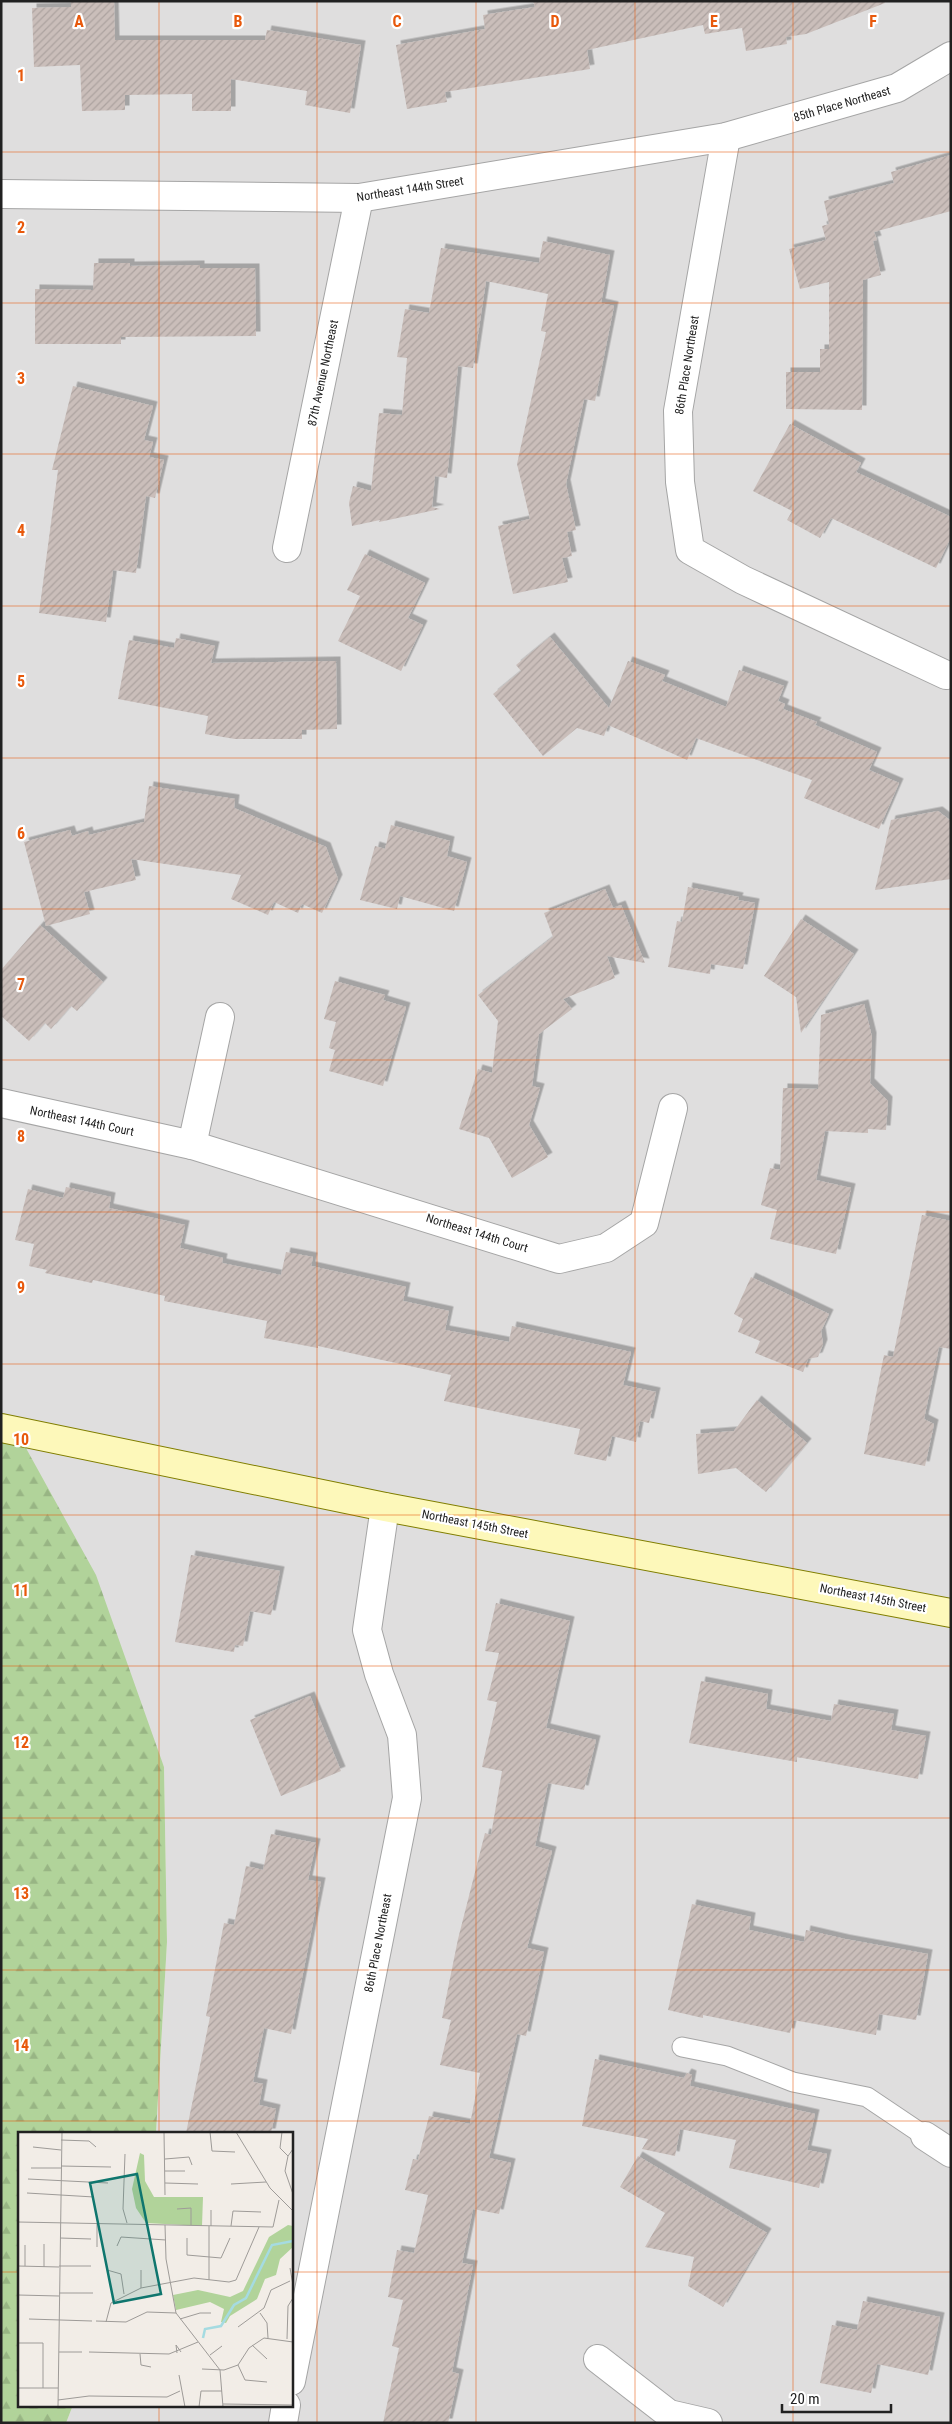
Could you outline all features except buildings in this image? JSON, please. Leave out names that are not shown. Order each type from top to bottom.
[{"type":"street","name":"85th Place Northeast","points":[[726,137],[897,88],[951,56]]},
{"type":"street","name":"Northeast 144th Street","points":[[1,194],[359,198],[726,137]]},
{"type":"street","name":"86th Place Northeast","points":[[726,137],[678,411],[680,482],[690,550],[743,580],[946,675]]},
{"type":"street","name":"87th Avenue Northeast","points":[[287,548],[359,198]]},
{"type":"street","points":[[192,1145],[220,1017]]},
{"type":"street","name":"Northeast 144th Court","points":[[1,1103],[192,1145],[560,1259],[606,1248],[644,1223],[673,1108]]},
{"type":"street","name":"Northeast 145th Street","points":[[1,1428],[385,1507],[951,1613]]},
{"type":"street","name":"86th Place Northeast","points":[[292,2376],[407,1798],[402,1735],[379,1674],[367,1630],[385,1507]]},
{"type":"street","points":[[925,2136],[951,2153]]},
{"type":"street","points":[[598,2358],[669,2414],[708,2423]]},
{"type":"street","points":[[283,2423],[286,2406]]},
{"type":"lane","points":[[682,2047],[726,2056],[793,2082],[867,2097],[925,2136]]},
{"type":"shaded area","points":[[1,1],[951,1],[951,2423],[66,2423],[73,2406],[292,2406],[292,2132],[156,2132],[167,1942],[164,1767],[1,1427]]},
{"type":"green space","points":[[1,1427],[16,1430],[96,1575],[164,1767],[167,1942],[156,2132],[18,2132],[18,2406],[73,2406],[66,2423],[1,2423]]}]
